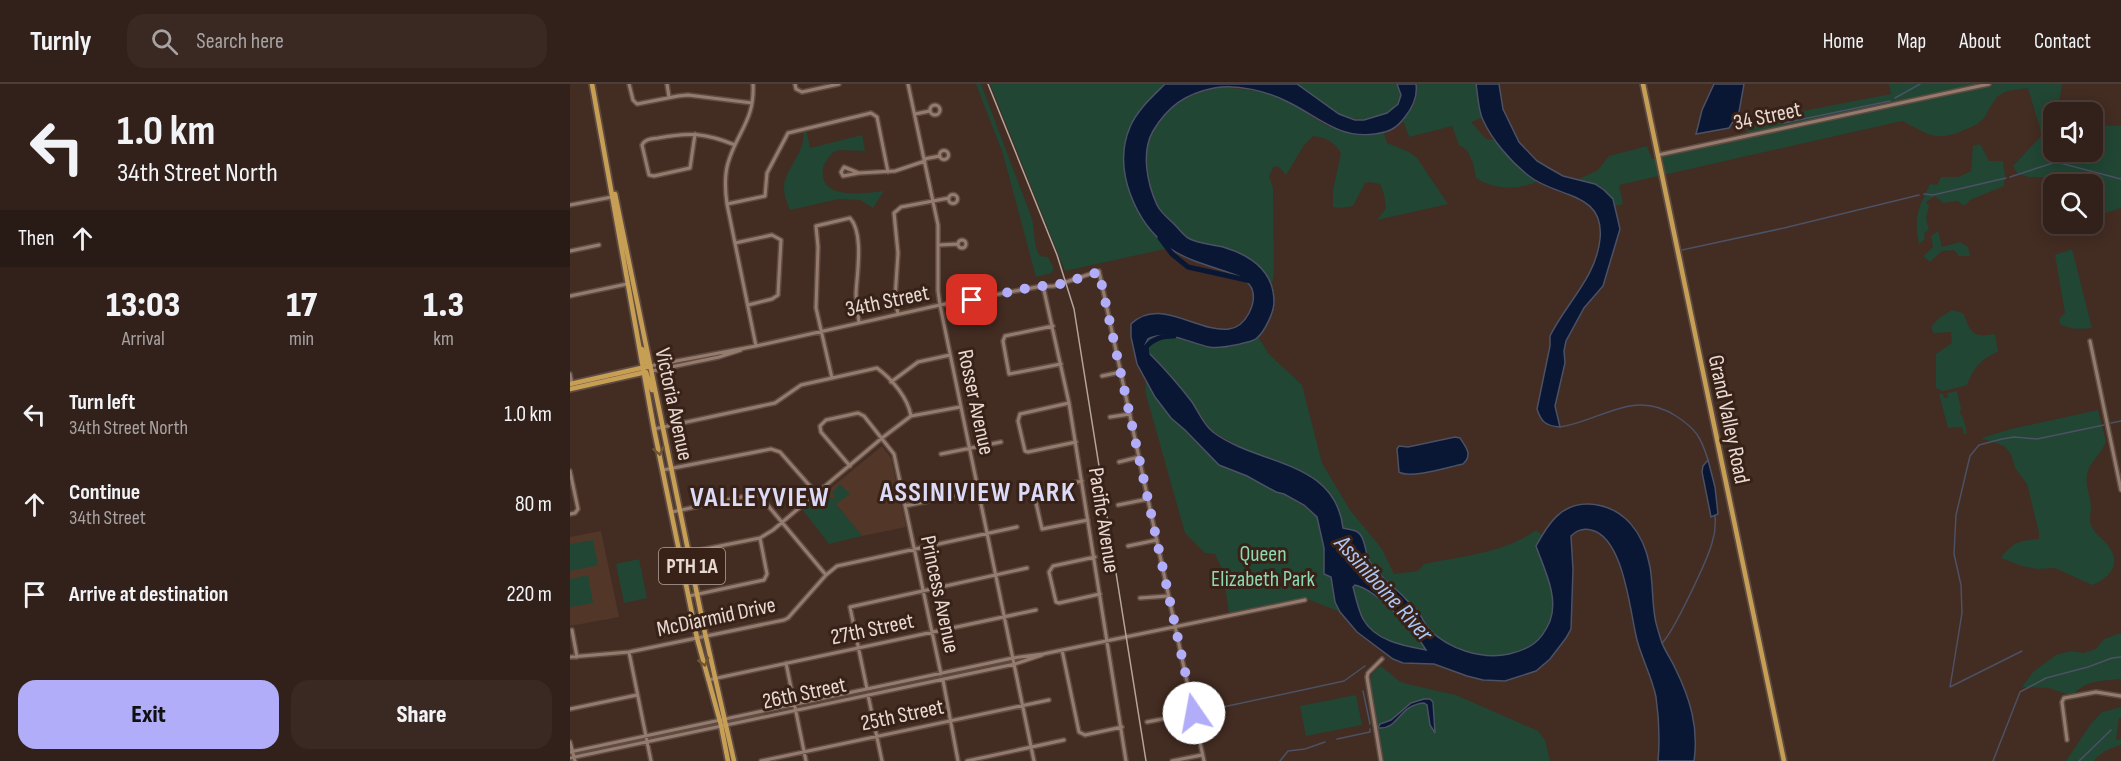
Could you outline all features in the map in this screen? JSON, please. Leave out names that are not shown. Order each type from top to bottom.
[{"type":"main road","name":"Victoria Avenue","points":[[592,84],[647,370],[654,429],[697,638],[734,761]]},
{"type":"main road","name":"Grand Valley Road","points":[[1643,84],[1784,761]]},
{"type":"main road","name":"Victoria Avenue","points":[[630,283],[636,327],[663,427],[716,679],[728,761]]},
{"type":"main road","name":"34th Street","points":[[571,386],[647,370]]},
{"type":"street","points":[[629,84],[634,103],[639,104],[688,95],[753,104]]},
{"type":"street","points":[[667,84],[669,97]]},
{"type":"street","points":[[753,84],[753,104],[726,171],[725,192],[754,346]]},
{"type":"street","points":[[795,84],[796,89],[802,93],[839,84]]},
{"type":"street","name":"Rosser Avenue","points":[[908,84],[938,225],[940,305],[1034,761]]},
{"type":"street","name":"34 Street","points":[[1658,155],[1989,84]]},
{"type":"street","points":[[915,114],[930,111]]},
{"type":"street","points":[[727,204],[765,196],[767,173],[788,133],[871,113],[877,117],[888,172]]},
{"type":"street","points":[[695,134],[690,168],[654,176],[649,175],[642,148],[644,141],[677,134],[695,134],[715,137],[736,146]]},
{"type":"street","points":[[860,173],[844,167],[841,172],[843,176],[888,172],[939,156]]},
{"type":"street","points":[[570,205],[614,196]]},
{"type":"street","points":[[898,314],[895,299],[898,253],[894,213],[901,207],[949,198]]},
{"type":"street","points":[[832,378],[816,308],[818,247],[816,226],[850,218],[855,224],[858,259],[856,295],[859,323]]},
{"type":"street","points":[[735,243],[772,235],[781,240],[778,295],[772,299],[748,305]]},
{"type":"street","points":[[939,245],[958,244]]},
{"type":"street","points":[[570,252],[599,245]]},
{"type":"street","name":"34th Street","points":[[647,370],[940,305],[1054,286],[1099,272],[1121,372]]},
{"type":"street","points":[[570,296],[630,283]]},
{"type":"street","name":"Pacific Avenue","points":[[1044,286],[1070,403],[1126,761]]},
{"type":"street","points":[[1053,326],[1005,336],[1003,341],[1009,374],[1061,364]]},
{"type":"street","points":[[2090,341],[2121,490]]},
{"type":"street","points":[[891,382],[918,362],[950,355]]},
{"type":"street","points":[[654,429],[775,403],[801,385],[877,368],[909,406],[911,416]]},
{"type":"street","points":[[1101,376],[1121,372],[1204,761]]},
{"type":"street","points":[[570,374],[571,386]]},
{"type":"street","points":[[1070,403],[1020,414],[1018,421],[1025,451],[1076,442]]},
{"type":"street","points":[[680,555],[760,538],[783,522],[911,416],[960,406]]},
{"type":"street","name":"Princess Avenue","points":[[849,466],[821,432],[820,426],[822,422],[858,413],[864,416],[894,454],[958,761]]},
{"type":"street","points":[[1110,417],[1130,414]]},
{"type":"street","points":[[941,454],[1001,442]]},
{"type":"street","points":[[663,470],[771,449],[780,452],[817,494]]},
{"type":"street","points":[[1119,462],[1139,457]]},
{"type":"street","points":[[570,471],[578,509],[575,513],[570,514]]},
{"type":"street","points":[[1082,481],[1036,491],[1034,494],[1042,529],[1088,520]]},
{"type":"street","points":[[905,506],[1009,484]]},
{"type":"street","points":[[672,513],[755,494],[760,496],[826,575]]},
{"type":"street","points":[[1118,505],[1148,499]]},
{"type":"street","name":"McDiarmid Drive","points":[[570,657],[628,652],[788,618],[826,575],[837,566],[1017,527]]},
{"type":"street","points":[[689,596],[764,580],[767,574],[760,538]]},
{"type":"street","points":[[1128,546],[1157,540]]},
{"type":"street","points":[[1095,557],[1053,566],[1049,572],[1056,602],[1100,594]]},
{"type":"street","points":[[882,761],[850,607],[1027,568]]},
{"type":"street","points":[[1140,598],[1168,596]]},
{"type":"street","name":"26th Street","points":[[571,752],[646,739],[1013,658],[1043,654],[1305,600]]},
{"type":"street","name":"27th Street","points":[[708,680],[1036,610]]},
{"type":"street","points":[[572,630],[577,657]]},
{"type":"street","points":[[1062,650],[1079,732],[1085,735],[1122,727]]},
{"type":"street","points":[[628,652],[651,761]]},
{"type":"street","name":"26th Street","points":[[723,722],[795,711],[942,680],[1032,660],[1043,654]]},
{"type":"street","points":[[1381,761],[1367,677],[1382,659]]},
{"type":"street","points":[[786,663],[806,761]]},
{"type":"street","points":[[2067,740],[2062,702],[2064,698],[2096,692],[2121,696]]},
{"type":"street","points":[[570,709],[637,695]]},
{"type":"street","name":"25th Street","points":[[761,761],[1049,699]]},
{"type":"street","points":[[1147,722],[1194,713]]},
{"type":"street","name":"26th Street","points":[[573,759],[646,739]]},
{"type":"street","points":[[967,761],[1064,740]]},
{"type":"street","points":[[570,742],[573,759]]},
{"type":"street","points":[[1172,761],[1203,754]]},
{"type":"shaded area","points":[[882,446],[891,458],[906,527],[862,536],[826,492]]},
{"type":"shaded area","points":[[601,531],[619,617],[570,626],[570,537]]},
{"type":"green space","points":[[976,84],[981,84],[1031,216],[1038,252],[1040,256],[1048,257],[1054,269],[1051,273],[1036,277],[1003,154]]},
{"type":"green space","points":[[990,84],[1165,84],[1131,125],[1124,159],[1126,177],[1144,221],[1169,248],[1065,271]]},
{"type":"green space","points":[[1297,84],[1397,84],[1401,95],[1395,106],[1386,114],[1366,119],[1354,118],[1334,111]]},
{"type":"green space","points":[[1416,84],[1476,84],[1482,118],[1471,122],[1486,139],[1496,140],[1515,163],[1537,182],[1506,188],[1490,185],[1476,178],[1467,150],[1459,145],[1452,126],[1409,137],[1403,121],[1415,102]]},
{"type":"green space","points":[[1889,84],[2062,84],[2059,102],[2043,102],[2043,162],[2103,162],[2103,125],[2121,126],[2121,208],[2103,214],[2103,174],[2043,174],[2043,177],[2028,177],[2017,173],[2013,166],[2042,135],[2028,88],[2001,94],[1982,120],[1954,134],[1932,135],[1902,121],[1619,185],[1623,204],[1615,206],[1612,199],[1579,179],[1598,170],[1609,156],[1647,146],[1652,159],[1748,137],[1745,122],[1891,94]]},
{"type":"green space","points":[[1222,87],[1264,92],[1287,101],[1327,126],[1364,136],[1384,133],[1387,143],[1417,158],[1448,204],[1377,220],[1386,208],[1384,194],[1380,184],[1370,182],[1365,183],[1353,206],[1333,207],[1333,190],[1341,153],[1329,141],[1313,136],[1304,145],[1286,175],[1279,167],[1274,166],[1269,176],[1273,188],[1274,274],[1272,284],[1263,270],[1245,256],[1230,249],[1187,237],[1158,208],[1154,200],[1147,154],[1150,138],[1156,125],[1176,104],[1205,91]]},
{"type":"green space","points":[[806,129],[810,148],[862,135],[865,151],[833,152],[823,168],[823,179],[828,186],[844,193],[884,191],[873,208],[860,200],[839,199],[790,210],[784,187],[785,180],[802,146],[803,130]]},
{"type":"green space","points":[[1980,144],[1989,161],[2003,161],[2004,186],[1970,200],[1964,206],[1958,201],[1943,203],[1935,196],[1926,202],[1929,206],[1926,218],[1929,230],[1924,233],[1925,239],[1919,244],[1918,212],[1930,184],[1937,185],[1941,177],[1958,177],[1971,171],[1973,146]]},
{"type":"green space","points":[[1938,231],[1942,247],[1960,242],[1968,247],[1970,256],[1959,256],[1954,250],[1942,251],[1930,262],[1923,256],[1933,247],[1931,236]]},
{"type":"green space","points":[[2072,249],[2092,328],[2071,328],[2060,324],[2059,319],[2065,313],[2055,255]]},
{"type":"green space","points":[[1952,310],[1963,313],[1973,332],[1981,335],[1995,334],[1998,352],[1979,364],[1967,385],[1943,391],[1936,388],[1936,354],[1952,343],[1951,332],[1934,333],[1931,327],[1939,318]]},
{"type":"green space","points":[[1164,335],[1199,344],[1223,347],[1247,343],[1258,337],[1269,354],[1302,385],[1322,463],[1350,510],[1382,549],[1394,574],[1418,571],[1424,564],[1497,549],[1524,538],[1536,530],[1542,535],[1536,546],[1553,602],[1550,621],[1543,634],[1529,647],[1499,655],[1466,651],[1437,636],[1429,629],[1414,607],[1372,565],[1360,534],[1343,528],[1342,523],[1240,447],[1212,431],[1191,401],[1149,353],[1145,345],[1148,339]]},
{"type":"green space","name":"Queen Elizabeth Park","points":[[1146,381],[1171,418],[1219,465],[1284,494],[1313,512],[1317,517],[1324,548],[1324,573],[1331,577],[1335,602],[1340,612],[1305,598],[1229,613],[1222,568],[1215,554],[1205,553],[1185,533],[1145,391]]},
{"type":"green space","points":[[1957,391],[1960,414],[1967,433],[1964,434],[1962,427],[1948,428],[1939,394],[1948,398],[1947,393]]},
{"type":"green space","points":[[2098,410],[2106,442],[2088,470],[2087,482],[2091,525],[2114,556],[2111,572],[2103,580],[2092,585],[2055,568],[2038,569],[2001,558],[2017,543],[2039,539],[2039,533],[2027,484],[2015,468],[2011,454],[2004,446],[1981,438]]},
{"type":"green space","points":[[840,484],[850,494],[836,504],[862,536],[829,544],[802,509],[824,491],[832,499],[835,496],[832,493]]},
{"type":"green space","points":[[593,540],[598,565],[570,571],[570,544]]},
{"type":"green space","points":[[639,559],[647,598],[624,603],[616,564]]},
{"type":"green space","points":[[588,575],[593,603],[570,607],[570,579]]},
{"type":"green space","points":[[1355,585],[1364,588],[1384,602],[1426,650],[1382,638],[1368,627],[1361,615],[1353,587]]},
{"type":"green space","points":[[2121,634],[2121,679],[2088,684],[2072,696],[2049,688],[2022,687],[2033,672],[2056,655],[2071,651],[2084,653],[2096,649],[2104,639]]},
{"type":"green space","points":[[1381,666],[1399,681],[1456,695],[1538,731],[1545,740],[1550,761],[1383,761],[1369,684],[1373,673]]},
{"type":"green space","points":[[1356,695],[1362,725],[1306,736],[1300,706]]},
{"type":"green space","points":[[2121,707],[2116,740],[2121,739],[2121,745],[2106,751],[2094,761],[2066,761],[2090,725],[2102,712]]},
{"type":"water","name":"Assiniboine River","points":[[1165,84],[1297,84],[1339,114],[1355,120],[1364,120],[1387,113],[1398,104],[1401,95],[1397,84],[1416,84],[1414,102],[1402,121],[1392,129],[1375,134],[1362,135],[1339,130],[1280,98],[1242,88],[1214,88],[1194,94],[1171,108],[1153,131],[1147,148],[1148,177],[1157,205],[1188,238],[1196,242],[1233,250],[1251,259],[1270,281],[1274,306],[1263,331],[1251,341],[1213,348],[1162,335],[1148,339],[1145,345],[1149,353],[1192,402],[1213,432],[1231,443],[1310,476],[1326,489],[1337,505],[1343,528],[1357,531],[1360,534],[1369,560],[1376,570],[1416,609],[1429,629],[1446,642],[1466,651],[1488,655],[1509,654],[1529,647],[1543,634],[1550,621],[1553,602],[1536,546],[1556,516],[1571,507],[1589,504],[1602,506],[1623,516],[1638,533],[1647,555],[1654,612],[1662,644],[1685,691],[1692,713],[1695,737],[1694,761],[1658,761],[1656,697],[1637,640],[1624,578],[1611,546],[1602,536],[1585,529],[1571,536],[1573,570],[1571,629],[1550,659],[1536,671],[1505,681],[1483,680],[1434,664],[1403,663],[1393,659],[1357,632],[1340,612],[1335,602],[1331,577],[1324,574],[1324,548],[1317,517],[1304,505],[1284,494],[1219,465],[1171,418],[1155,397],[1137,364],[1131,337],[1131,324],[1142,316],[1166,314],[1217,329],[1229,329],[1240,324],[1249,314],[1253,295],[1251,287],[1243,278],[1197,262],[1171,249],[1147,225],[1130,194],[1124,160],[1125,143],[1130,127],[1137,115]],"holes":[[[1355,585],[1364,588],[1384,602],[1413,632],[1426,650],[1409,647],[1375,633],[1363,619],[1353,587]]]},
{"type":"water","points":[[1476,84],[1499,84],[1503,109],[1519,142],[1537,161],[1563,176],[1595,184],[1613,199],[1620,229],[1603,286],[1584,308],[1566,341],[1565,363],[1555,406],[1560,427],[1551,426],[1545,422],[1537,409],[1550,336],[1593,266],[1600,239],[1599,223],[1595,212],[1587,204],[1540,183],[1515,164],[1491,135],[1483,120]]},
{"type":"water","points":[[1714,84],[1744,84],[1739,112],[1729,128],[1696,134],[1702,110]]},
{"type":"water","points":[[1455,437],[1460,438],[1468,451],[1468,457],[1463,464],[1421,473],[1399,472],[1397,449],[1399,446],[1408,447]]},
{"type":"water","points":[[1708,460],[1715,487],[1718,514],[1711,517],[1702,472]]},
{"type":"water","points":[[1430,699],[1433,702],[1435,733],[1430,725],[1427,705],[1424,703],[1409,708],[1385,728],[1378,728],[1380,724],[1391,720],[1411,703]]},
{"type":"waterway","points":[[1895,98],[1920,84]]},
{"type":"waterway","points":[[1784,123],[1890,101]]},
{"type":"waterway","points":[[2010,177],[2056,162],[2121,179]]},
{"type":"waterway","points":[[1924,194],[1933,195],[2006,178]]},
{"type":"waterway","points":[[1682,250],[1919,195]]},
{"type":"waterway","name":"Assiniboine River","points":[[1160,238],[1172,254],[1188,267],[1251,281]]},
{"type":"waterway","name":"Assiniboine River","points":[[1147,354],[1146,347],[1152,341],[1174,336]]},
{"type":"waterway","points":[[1560,427],[1632,406],[1646,405],[1661,408],[1676,416],[1693,430],[1700,439],[1708,460]]},
{"type":"waterway","points":[[2111,423],[2121,421]]},
{"type":"waterway","points":[[2022,651],[1950,687],[1962,613],[1961,585],[1954,554],[1956,515],[1970,456],[1979,445],[2002,439],[2014,437],[2037,439],[2104,425]]},
{"type":"waterway","points":[[1662,643],[1681,612],[1704,565],[1714,536],[1715,516]]},
{"type":"waterway","points":[[1993,761],[2020,692],[2046,678],[2121,657]]},
{"type":"waterway","points":[[1223,707],[1344,681],[1365,666]]},
{"type":"waterway","points":[[1363,691],[1370,724]]},
{"type":"waterway","points":[[1337,739],[1370,732],[1370,729]]},
{"type":"waterway","points":[[2079,761],[2111,730]]},
{"type":"waterway","points":[[1280,761],[1288,751],[1305,749],[1325,742]]},
{"type":"railway","points":[[988,84],[1057,255],[1074,309],[1146,761]]},
{"type":"district","name":"ASSINIVIEW PARK","points":[[978,491]]},
{"type":"district","name":"VALLEYVIEW","points":[[760,496]]},
{"type":"route","points":[[972,300],[1037,286],[1049,287],[1065,284],[1085,275],[1099,272],[1194,713]]}]
